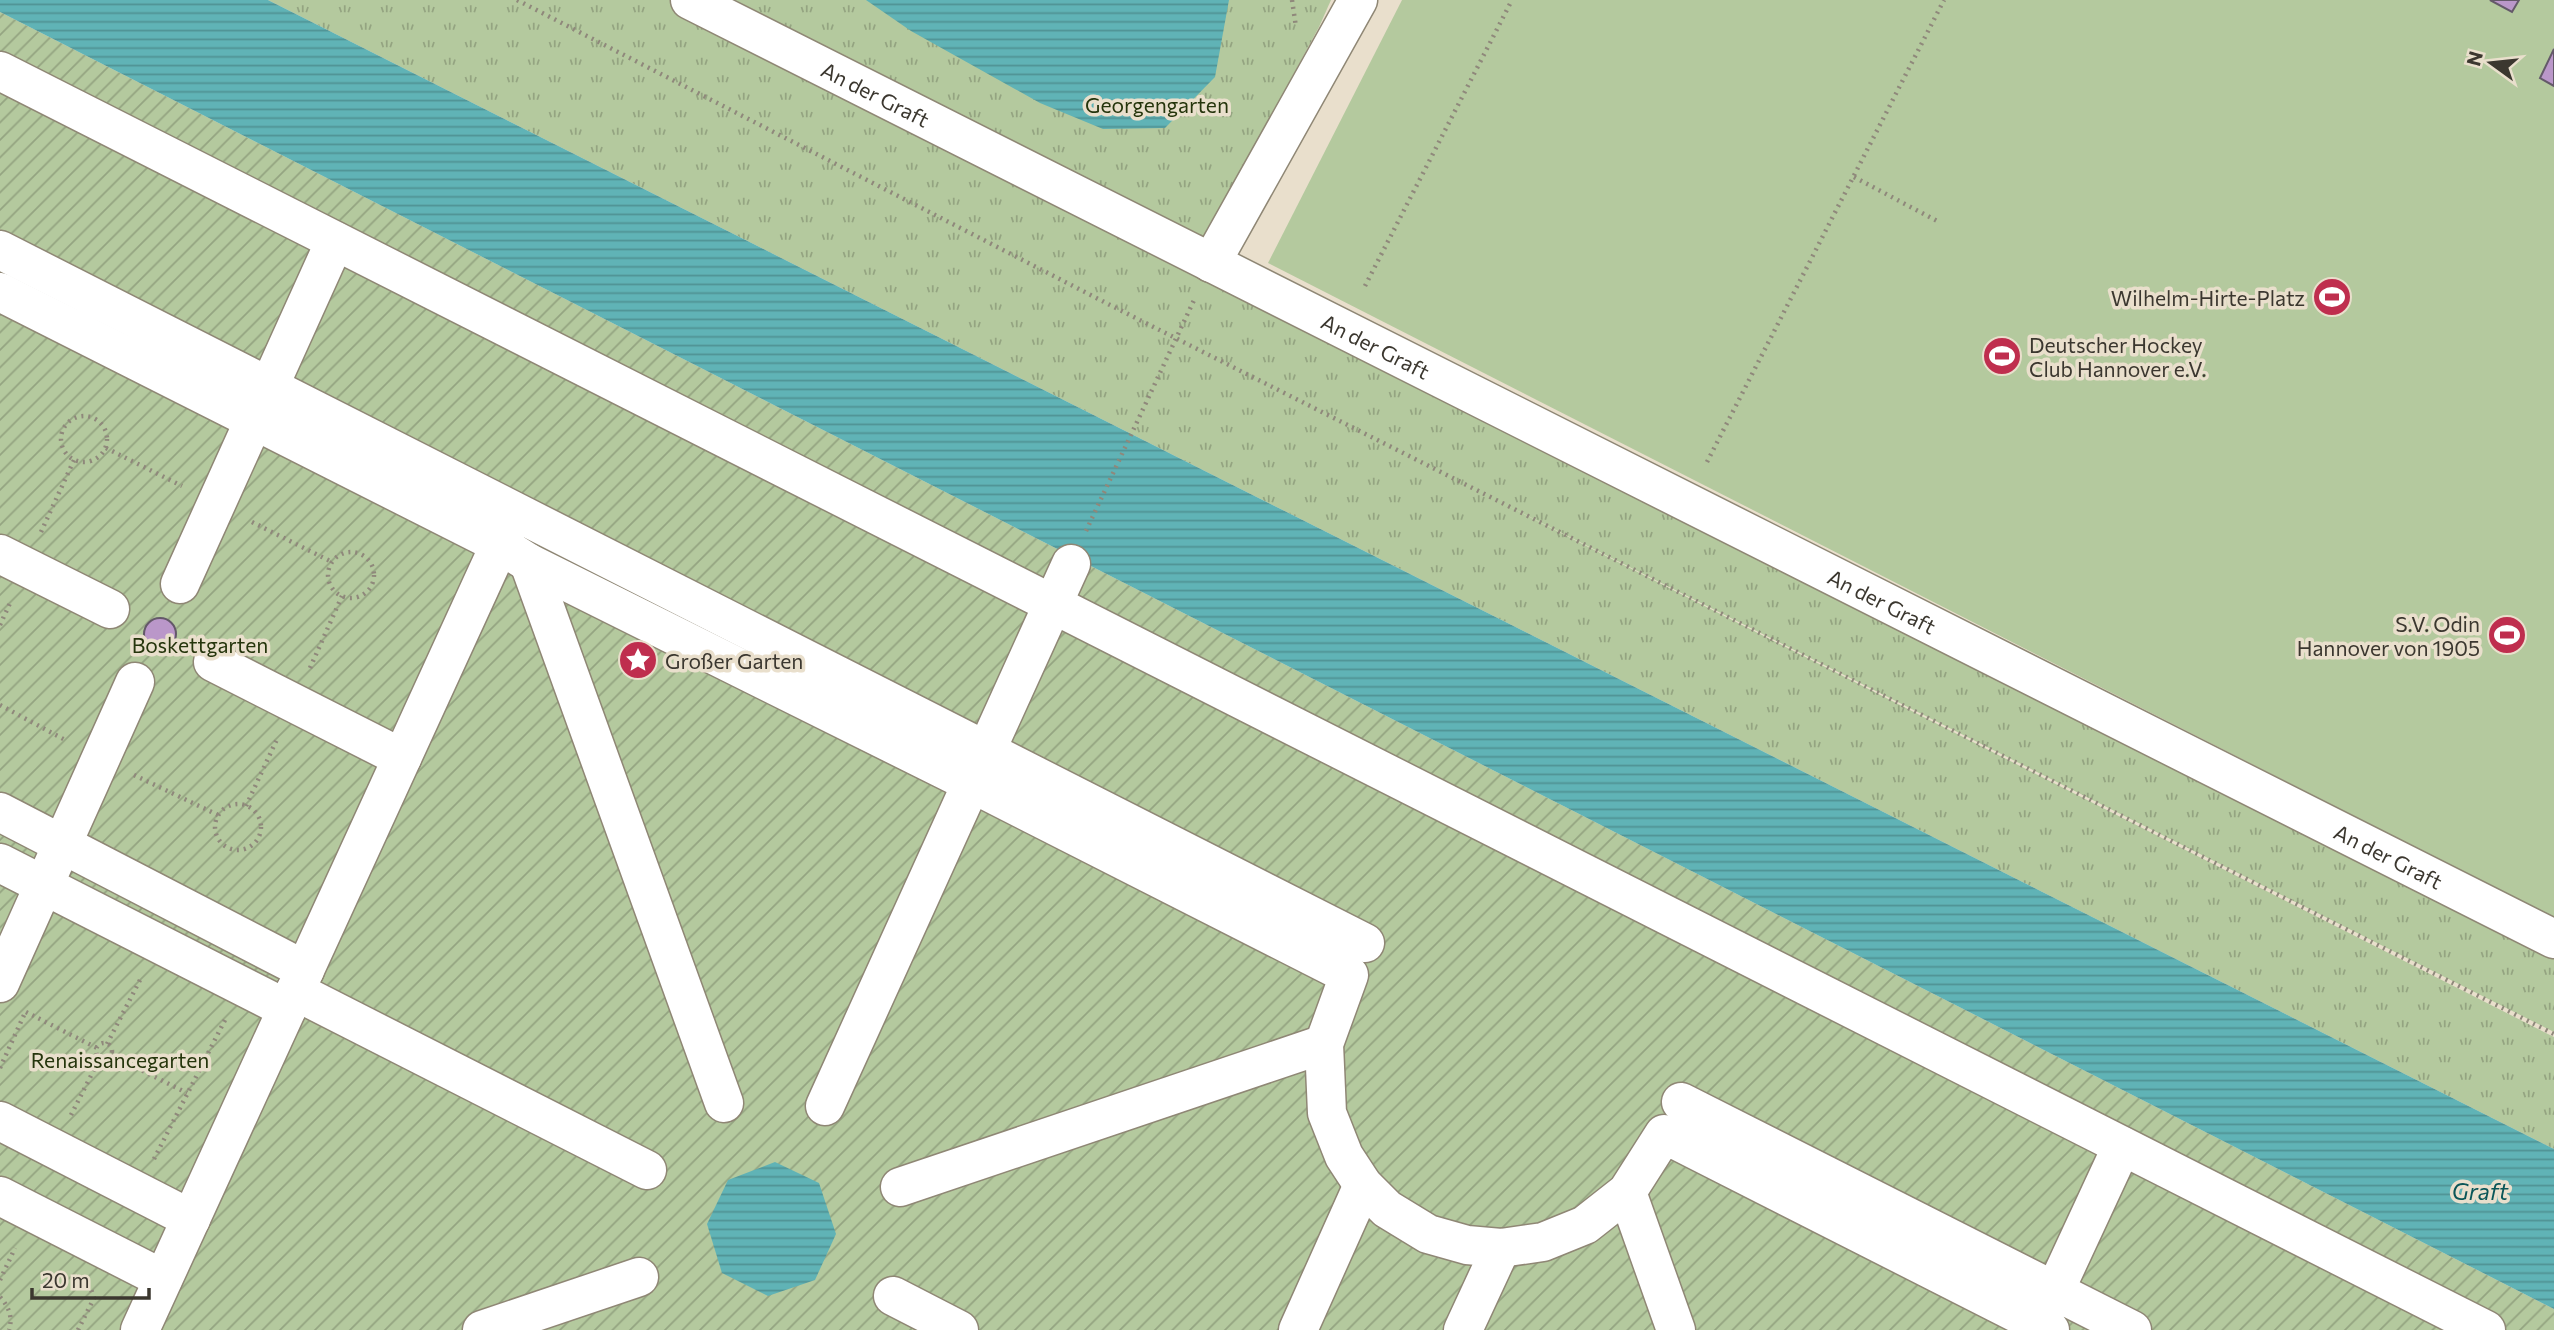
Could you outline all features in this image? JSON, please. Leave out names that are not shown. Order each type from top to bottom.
[{"type":"street","name":"An der Graft","points":[[690,0],[2554,939]]},
{"type":"street","points":[[1211,263],[1358,0]]},
{"type":"street","points":[[0,72],[2486,1330]]},
{"type":"street","points":[[180,584],[335,242]]},
{"type":"street","points":[[262,404],[4,305],[14,257],[262,404],[514,539],[979,767],[1365,943]]},
{"type":"street","points":[[140,1330],[402,758],[514,539]]},
{"type":"street","points":[[514,539],[979,767],[1349,975],[1324,1044],[1327,1113],[1343,1156],[1363,1185],[1387,1209],[1428,1234],[1467,1245],[1500,1248],[1543,1242],[1585,1225],[1627,1192],[1664,1134],[2045,1319],[2132,1330]]},
{"type":"street","points":[[514,539],[724,1103]]},
{"type":"street","points":[[0,554],[110,610]]},
{"type":"street","points":[[825,1106],[1071,564]]},
{"type":"street","points":[[213,662],[402,758]]},
{"type":"street","points":[[0,983],[135,682]]},
{"type":"street","points":[[0,812],[62,844],[296,990]]},
{"type":"street","points":[[0,863],[44,886],[296,990],[647,1170]]},
{"type":"street","points":[[900,1187],[1324,1044]]},
{"type":"street","points":[[1681,1102],[2045,1319]]},
{"type":"street","points":[[0,1121],[191,1219]]},
{"type":"street","points":[[2045,1319],[2122,1146]]},
{"type":"street","points":[[1297,1330],[1363,1185]]},
{"type":"street","points":[[1627,1192],[1676,1330]]},
{"type":"street","points":[[0,1196],[163,1279]]},
{"type":"street","points":[[1463,1330],[1500,1248]]},
{"type":"street","points":[[482,1330],[639,1277]]},
{"type":"street","points":[[893,1296],[959,1330]]},
{"type":"path","points":[[517,0],[1176,338],[2554,1034]]},
{"type":"path","points":[[1365,286],[1512,0]]},
{"type":"path","points":[[1707,461],[1944,0]]},
{"type":"path","points":[[1854,177],[1939,222]]},
{"type":"path","points":[[1071,564],[1211,263]]},
{"type":"path","points":[[84,415],[92,416],[104,426],[107,433],[106,448],[96,460],[81,462],[67,455],[63,449],[62,434],[70,421],[84,415]]},
{"type":"path","points":[[351,552],[365,556],[374,575],[373,583],[364,594],[350,598],[342,596],[331,585],[329,570],[337,557],[351,552]]},
{"type":"path","points":[[238,804],[246,806],[257,815],[261,829],[255,842],[242,850],[227,847],[217,836],[215,829],[218,815],[223,809],[238,804]]},
{"type":"path","points":[[130,971],[153,984]]},
{"type":"path","points":[[107,1044],[142,977]]},
{"type":"path","points":[[0,1068],[26,1012],[97,1048]]},
{"type":"path","points":[[149,1167],[225,1020]]},
{"type":"path","points":[[101,1044],[107,1044],[111,1047],[111,1055],[106,1059],[100,1058],[97,1048],[101,1044]]},
{"type":"path","points":[[111,1055],[187,1093]]},
{"type":"path","points":[[66,1125],[100,1058]]},
{"type":"path","points":[[0,1280],[17,1244],[9,1240]]},
{"type":"path","points":[[78,1330],[94,1298],[87,1279]]},
{"type":"path","points":[[0,1297],[8,1306],[9,1330]]},
{"type":"green space","points":[[268,0],[672,0],[2554,950],[2554,1032],[1498,501],[2554,1037],[2554,1149]]},
{"type":"green space","name":"Georgengarten","points":[[716,0],[1331,0],[1202,244]]},
{"type":"green space","name":"Deutscher Hockey Club Hannover e.V.","points":[[1402,0],[2554,0],[2554,918],[1268,263]]},
{"type":"green space","name":"Großer Garten","points":[[0,12],[2554,1309],[2554,1330],[0,1330]]},
{"type":"water","name":"Graft","points":[[0,0],[268,0],[2554,1149],[2554,1309],[0,12]]},
{"type":"water","points":[[866,0],[1229,0],[1215,77],[1165,128],[1103,129],[1040,103],[911,31]]},
{"type":"water","points":[[775,1162],[819,1183],[836,1234],[815,1280],[768,1296],[722,1273],[707,1224],[728,1180]]},
{"type":"building","points":[[2490,0],[2519,0],[2512,12]]},
{"type":"building","points":[[2554,49],[2554,86],[2540,78]]},
{"type":"building","points":[[160,618],[171,623],[176,634],[171,645],[160,650],[149,645],[144,634],[149,623]]},
{"type":"place","name":"Wilhelm-Hirte-Platz","points":[[2332,297]]},
{"type":"place","name":"Deutscher Hockey Club Hannover e.V.","points":[[2002,356]]},
{"type":"place","name":"S.V. Odin Hannover von 1905","points":[[2507,635]]},
{"type":"place","name":"Großer Garten","points":[[638,660]]},
{"type":"park label","name":"Boskettgarten","points":[[200,644]]},
{"type":"park label","name":"Renaissancegarten","points":[[120,1059]]}]
